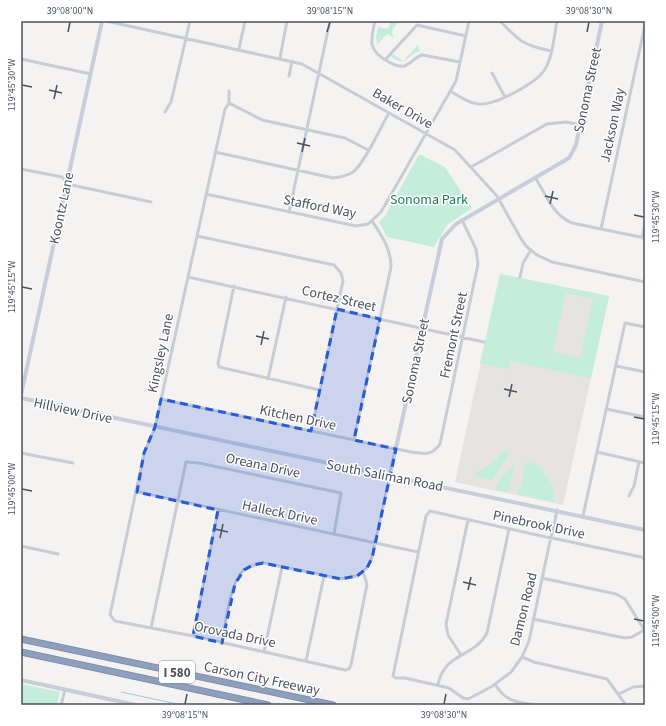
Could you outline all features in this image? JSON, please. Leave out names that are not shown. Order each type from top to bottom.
[{"type":"highway","name":"Carson City Freeway","points":[[21,639],[333,705]]},
{"type":"highway","name":"Carson City Freeway","points":[[21,652],[268,705]]},
{"type":"street","name":"Koontz Lane","points":[[21,395],[102,21]]},
{"type":"street","name":"Baker Drive","points":[[106,21],[280,58],[292,61],[319,73],[455,150],[499,199],[520,237],[531,250],[552,262],[645,282]]},
{"type":"street","points":[[165,112],[171,102],[190,21]]},
{"type":"street","points":[[239,49],[245,21]]},
{"type":"street","points":[[280,58],[288,21]]},
{"type":"street","points":[[289,212],[330,21]]},
{"type":"street","points":[[375,21],[371,44],[374,52],[385,60],[398,66],[402,66],[409,64],[418,56],[425,55],[460,62]]},
{"type":"street","name":"Stafford Way","points":[[206,194],[356,226],[372,221],[382,212],[456,81],[469,21]]},
{"type":"street","points":[[500,21],[520,41],[530,46],[551,51]]},
{"type":"street","points":[[450,91],[472,103],[479,105],[489,103],[531,83],[546,69],[558,21]]},
{"type":"street","name":"Sonoma Street","points":[[363,572],[369,565],[375,543],[440,245],[447,232],[462,220],[536,179],[569,158],[573,152],[580,125],[602,21]]},
{"type":"street","points":[[385,60],[417,25],[466,36]]},
{"type":"street","name":"Jackson Way","points":[[601,229],[645,25]]},
{"type":"street","points":[[21,59],[91,74]]},
{"type":"street","points":[[288,76],[292,61]]},
{"type":"street","points":[[492,73],[505,96]]},
{"type":"street","name":"Kingsley Lane","points":[[111,618],[110,615],[144,453],[155,427],[215,152],[225,109],[229,103],[229,91]]},
{"type":"street","points":[[229,103],[262,120],[345,138],[368,150]]},
{"type":"street","points":[[215,152],[333,178],[343,177],[356,170],[389,113]]},
{"type":"street","points":[[471,167],[547,124],[566,122],[580,125]]},
{"type":"street","points":[[21,169],[62,177],[66,184],[151,202]]},
{"type":"street","points":[[536,179],[559,215],[572,223],[643,238],[645,223]]},
{"type":"street","name":"Fremont Street","points":[[430,453],[440,444],[478,264],[476,249],[462,220]]},
{"type":"street","points":[[354,440],[391,267],[391,258],[386,244],[372,221]]},
{"type":"street","points":[[197,236],[334,265],[341,273],[343,281],[311,431]]},
{"type":"street","points":[[520,277],[523,263],[531,250]]},
{"type":"street","name":"Cortez Street","points":[[188,277],[286,297],[484,342]]},
{"type":"street","points":[[234,286],[218,365],[223,369],[320,390]]},
{"type":"street","points":[[268,379],[286,297]]},
{"type":"street","points":[[583,516],[625,322],[645,327]]},
{"type":"street","points":[[616,366],[645,372]]},
{"type":"street","name":"Hillview Drive","points":[[21,398],[126,421]]},
{"type":"street","name":"Kitchen Drive","points":[[161,399],[396,449],[425,454],[430,453]]},
{"type":"street","points":[[606,409],[645,417]]},
{"type":"street","name":"South Saliman Road","points":[[126,421],[557,510],[645,530]]},
{"type":"street","points":[[596,452],[645,463]]},
{"type":"street","points":[[21,453],[72,463]]},
{"type":"street","name":"Oreana Drive","points":[[178,501],[186,462],[199,463],[341,493],[334,534]]},
{"type":"street","points":[[629,496],[634,486],[639,462]]},
{"type":"street","name":"Halleck Drive","points":[[137,492],[418,552]]},
{"type":"street","points":[[151,628],[178,501]]},
{"type":"street","points":[[193,636],[218,510]]},
{"type":"street","name":"Damon Road","points":[[438,684],[453,690],[466,699],[473,698],[511,672],[522,657],[529,641],[557,510]]},
{"type":"street","name":"Pinebrook Drive","points":[[418,552],[428,513],[430,511],[645,559]]},
{"type":"street","points":[[461,655],[448,635],[446,624],[468,520]]},
{"type":"street","points":[[418,552],[393,676],[396,678],[405,678],[438,684],[441,673],[446,666],[480,643],[487,632],[509,529]]},
{"type":"street","points":[[21,546],[58,554]]},
{"type":"street","points":[[222,643],[233,588],[244,570],[253,565],[263,564],[324,576],[349,579],[363,572]]},
{"type":"street","points":[[264,652],[282,567]]},
{"type":"street","name":"Orovada Drive","points":[[111,618],[115,621],[193,636],[345,670],[349,669],[351,665],[367,584],[363,572]]},
{"type":"street","points":[[306,661],[324,576]]},
{"type":"street","points":[[533,620],[625,638],[632,637],[645,630],[625,600],[616,594],[542,578]]},
{"type":"street","points":[[522,657],[534,662],[601,676],[609,680],[626,705]]},
{"type":"street","points":[[21,680],[136,705]]},
{"type":"street","points":[[495,684],[504,697],[534,705]]},
{"type":"street","points":[[619,694],[633,687],[645,686]]},
{"type":"street","points":[[62,705],[64,690]]},
{"type":"highlighted area","points":[[337,309],[380,319],[354,440],[396,449],[372,558],[367,568],[357,576],[341,579],[263,563],[253,565],[244,570],[235,584],[222,643],[193,636],[218,510],[137,492],[144,453],[155,427],[161,399],[311,431]]},
{"type":"shaded area","points":[[500,274],[609,296],[563,505],[455,482]]},
{"type":"green space","points":[[391,21],[399,21],[392,30],[392,34],[395,38],[387,34],[377,45],[376,37],[378,27],[388,29]]},
{"type":"green space","points":[[418,45],[420,51],[403,61]]},
{"type":"green space","points":[[393,54],[403,61],[397,60],[391,57]]},
{"type":"green space","name":"Sonoma Park","points":[[421,155],[445,167],[472,208],[447,225],[434,247],[387,237],[379,222],[385,216],[418,156]]},
{"type":"green space","points":[[500,274],[609,296],[591,378],[510,361],[508,369],[480,363]],"holes":[[[566,293],[593,299],[580,358],[553,352]]]},
{"type":"green space","points":[[508,451],[509,455],[492,480],[476,477],[474,474],[498,459],[498,455]]},
{"type":"green space","points":[[528,462],[539,465],[554,487],[553,502],[517,494],[518,487],[521,487],[525,467],[523,465]]},
{"type":"green space","points":[[513,465],[509,491],[506,492],[497,490],[496,487],[502,476],[509,471]]},
{"type":"green space","points":[[21,684],[60,692],[57,705],[21,705]]},
{"type":"waterway","points":[[121,692],[182,705]]}]
